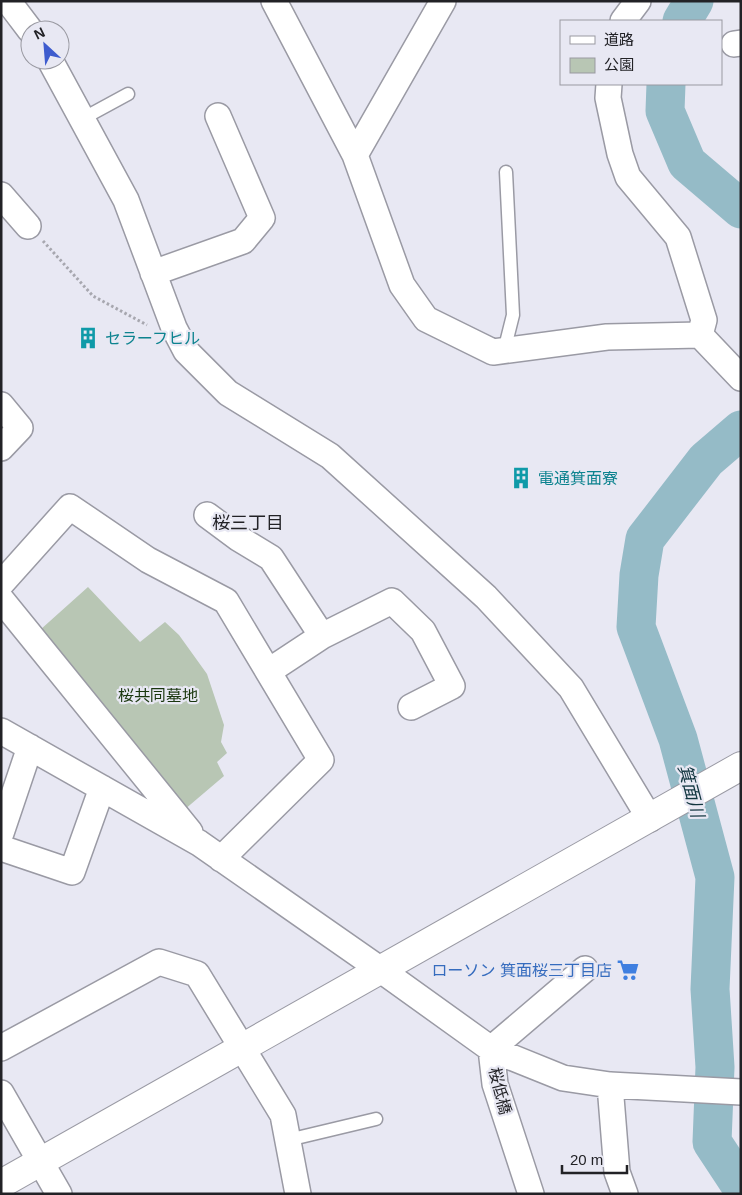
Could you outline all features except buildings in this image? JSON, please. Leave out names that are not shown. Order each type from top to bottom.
[{"type":"street","points":[[8,1],[22,20]]},
{"type":"street","points":[[274,1],[355,155],[402,285],[426,319],[493,352],[607,337],[700,335],[741,378]]},
{"type":"street","points":[[624,20],[638,1]]},
{"type":"street","points":[[355,155],[394,88],[437,4]]},
{"type":"street","points":[[55,70],[126,200],[174,328],[186,351],[228,393],[330,456],[486,597],[571,688],[650,819]]},
{"type":"street","points":[[609,85],[608,98],[620,154],[628,176],[678,236],[704,320],[700,335]]},
{"type":"street","points":[[153,273],[243,241],[262,218],[218,116]]},
{"type":"street","points":[[1,195],[28,226]]},
{"type":"street","points":[[1,405],[20,428],[1,448]]},
{"type":"street","points":[[1,584],[70,507],[148,560],[226,601],[321,760],[221,859]]},
{"type":"street","points":[[207,515],[238,538],[271,558],[322,636]]},
{"type":"street","points":[[1,599],[199,843]]},
{"type":"street","points":[[269,671],[322,636],[392,601],[423,631],[452,686],[411,707]]},
{"type":"street","points":[[1,731],[199,843],[491,1049],[563,1078],[610,1085],[741,1092]]},
{"type":"street","points":[[1,833],[30,748]]},
{"type":"street","points":[[1,1184],[650,819],[740,766]]},
{"type":"street","points":[[1,848],[72,872],[102,788]]},
{"type":"street","points":[[1,1048],[159,962],[197,974],[283,1115],[298,1194]]},
{"type":"street","name":"桜低橋","points":[[531,1194],[495,1084],[491,1049],[585,969]]},
{"type":"street","points":[[610,1085],[617,1172],[625,1194]]},
{"type":"street","points":[[1,1093],[59,1194]]},
{"type":"lane","points":[[82,119],[128,94]]},
{"type":"lane","points":[[504,351],[513,315],[506,172]]},
{"type":"lane","points":[[288,1140],[376,1118]]},
{"type":"path","points":[[28,226],[33,229],[93,296],[155,329],[161,331],[174,328]]},
{"type":"green space","name":"桜共同墓地","points":[[88,587],[140,642],[165,622],[179,635],[207,674],[224,725],[221,742],[227,753],[217,762],[224,776],[184,810],[40,630]]},
{"type":"waterway","name":"箕面川","points":[[683,20],[694,1]]},
{"type":"waterway","name":"箕面川","points":[[666,85],[665,111],[687,163],[741,209]]},
{"type":"waterway","name":"箕面川","points":[[741,430],[706,460],[645,539],[639,575],[636,627],[678,739],[715,877],[710,989],[715,1067],[712,1142],[741,1186]]},
{"type":"place","name":"セラーフヒル","points":[[88,338]]},
{"type":"place","name":"電通箕面寮","points":[[521,478]]},
{"type":"place","name":"ローソン 箕面桜三丁目店","points":[[628,970]]},
{"type":"district","name":"桜三丁目","points":[[248,523]]}]
